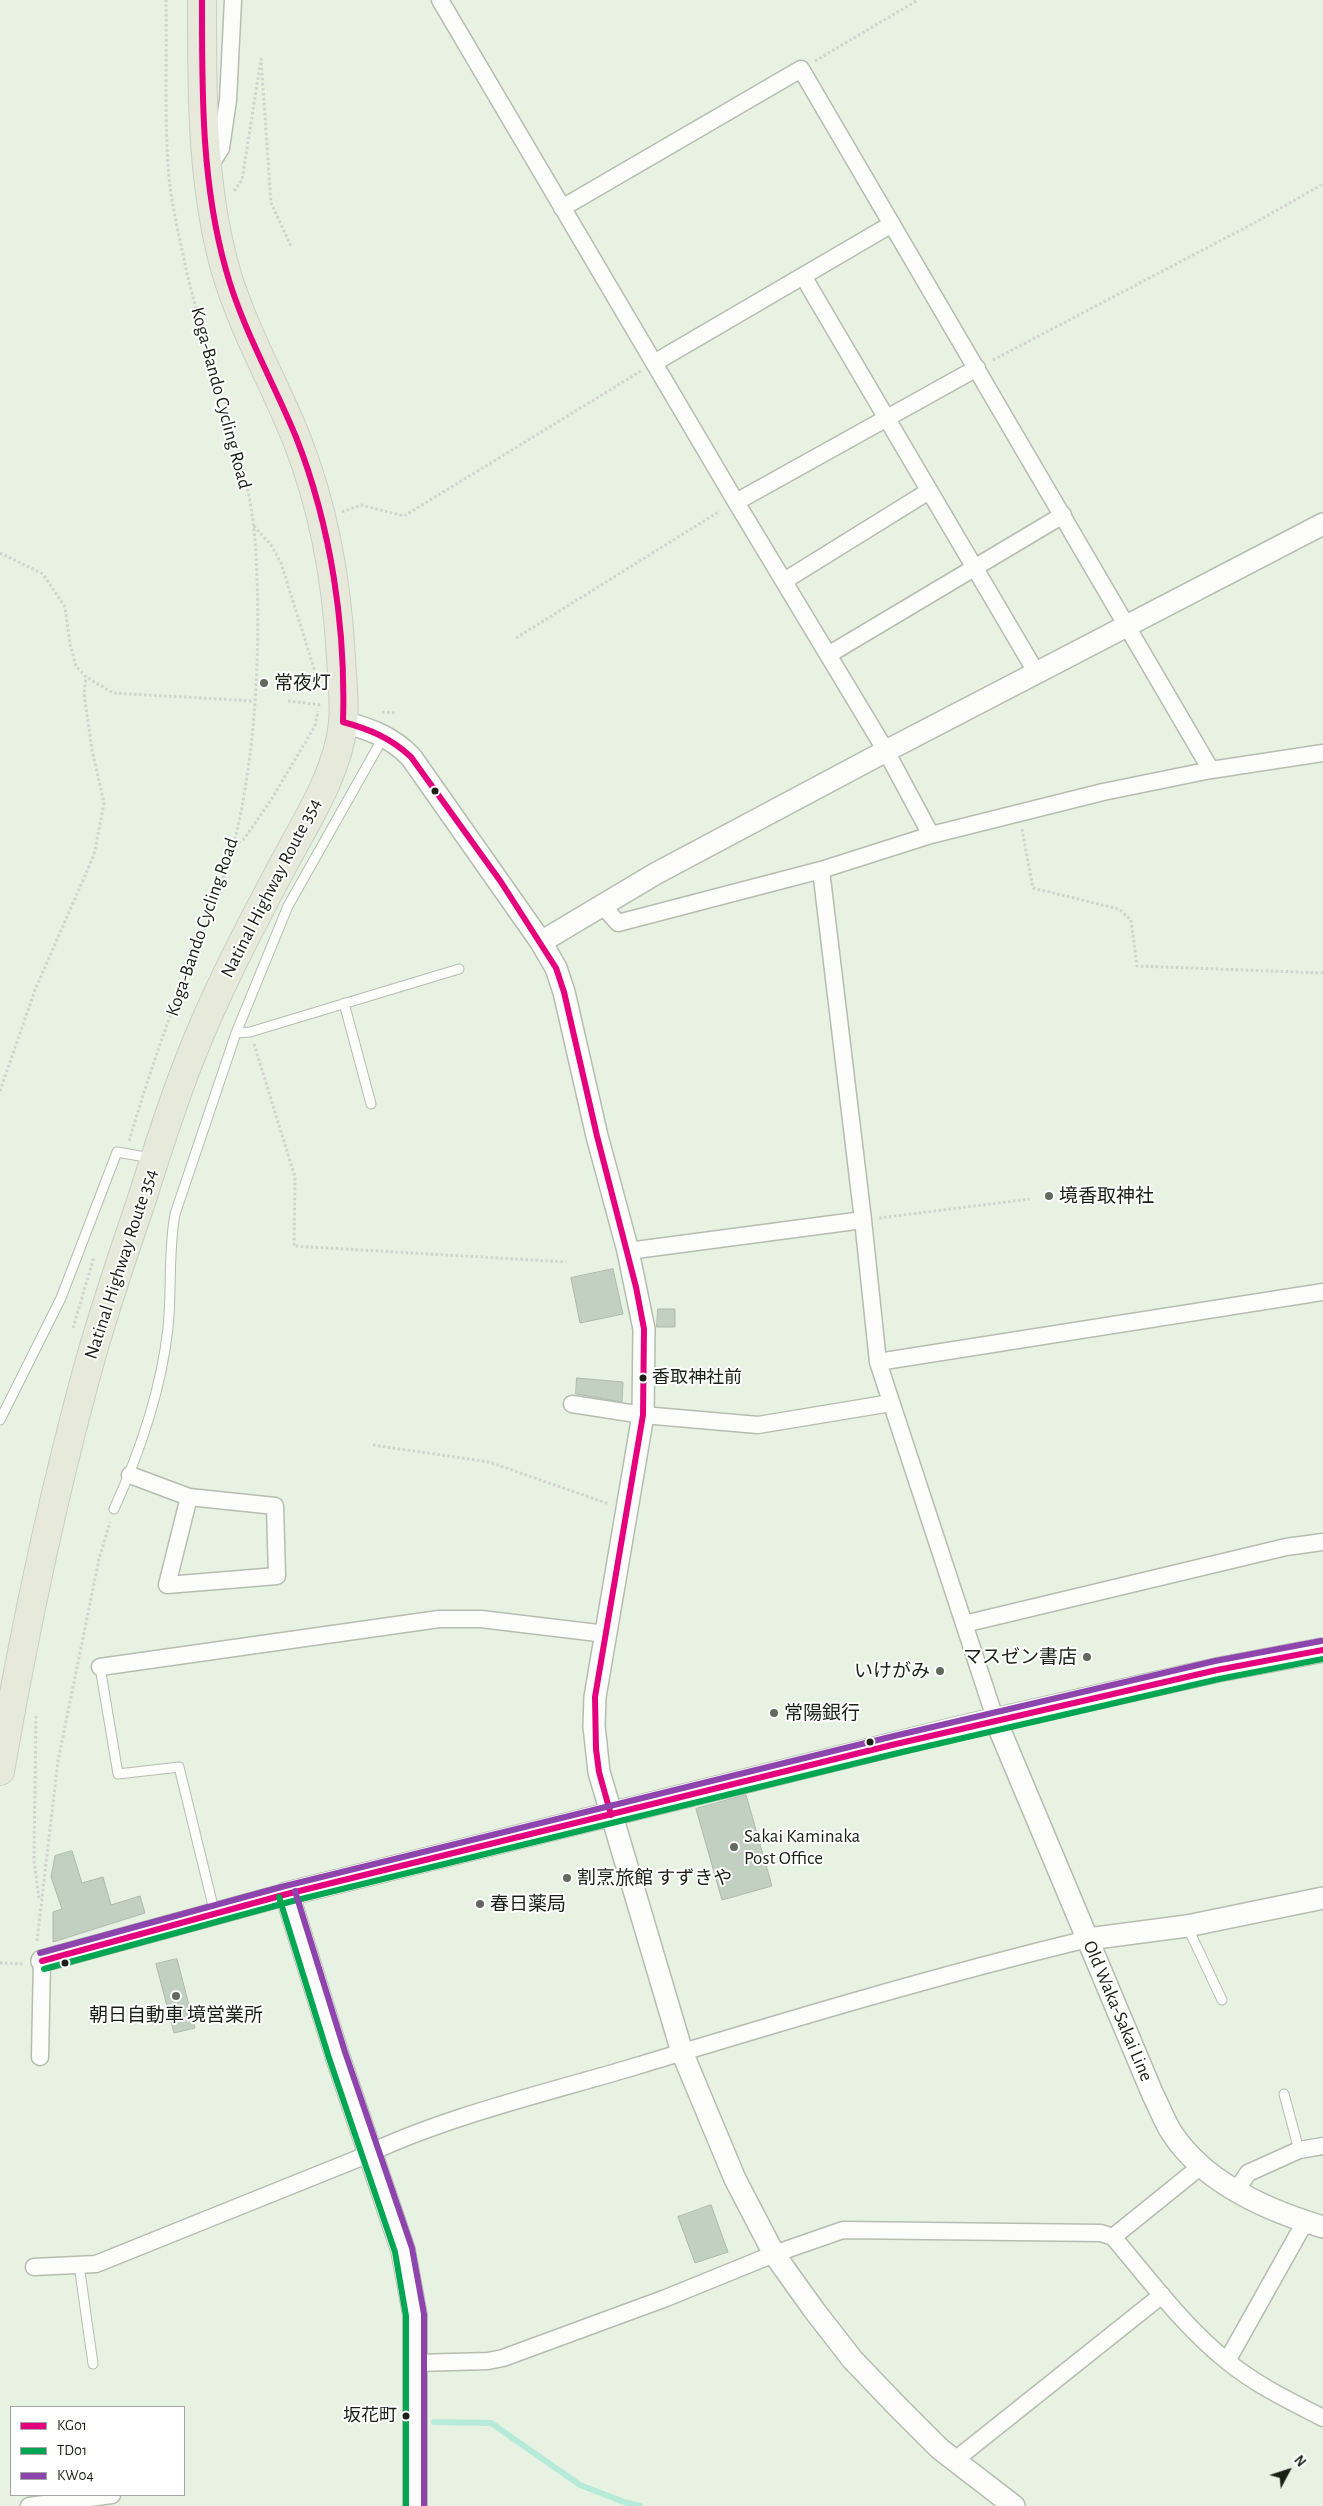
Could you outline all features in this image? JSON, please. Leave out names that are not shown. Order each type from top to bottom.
[{"type":"highway","name":"Natinal Highway Route 354","points":[[0,1771],[35,1583],[83,1387],[110,1294],[170,1113],[208,1015],[235,956],[326,781],[340,743],[343,722],[340,621],[332,559],[323,518],[312,478],[295,436],[246,330],[226,271],[213,220],[207,171],[202,0]]},
{"type":"main road","points":[[414,2506],[415,2315],[404,2250],[337,2056],[287,1894],[996,1720],[1217,1670],[1323,1650]]},
{"type":"street","points":[[207,171],[221,148],[228,100],[233,0]]},
{"type":"street","points":[[440,0],[736,502],[886,751],[931,835]]},
{"type":"street","points":[[562,208],[801,69],[1211,770]]},
{"type":"street","points":[[654,363],[892,224]]},
{"type":"street","points":[[803,276],[1036,672]]},
{"type":"street","points":[[736,502],[977,368]]},
{"type":"street","points":[[784,581],[929,491]]},
{"type":"street","points":[[828,655],[1063,514]]},
{"type":"street","points":[[541,942],[602,905],[886,751],[1127,624],[1323,524]]},
{"type":"street","points":[[343,722],[384,736],[404,749],[416,763],[541,942],[556,968],[564,992],[597,1136],[628,1251],[644,1329],[643,1415],[595,1697],[594,1726],[599,1772],[682,2052],[735,2179],[774,2254],[852,2359],[895,2404],[955,2460],[1014,2506]]},
{"type":"street","points":[[602,905],[618,923],[821,870],[931,835],[1020,813],[1211,770],[1323,753]]},
{"type":"street","points":[[821,870],[864,1220],[878,1362],[996,1720]]},
{"type":"street","points":[[628,1251],[864,1220]]},
{"type":"street","points":[[878,1362],[1323,1292]]},
{"type":"street","points":[[572,1404],[643,1415],[758,1425],[891,1403]]},
{"type":"street","points":[[130,1475],[189,1497],[275,1506],[277,1576],[167,1585],[189,1497]]},
{"type":"street","points":[[964,1624],[1286,1547],[1323,1542]]},
{"type":"street","points":[[100,1667],[440,1619],[481,1619],[606,1634]]},
{"type":"street","name":"Old Waka-Sakai Line","points":[[996,1720],[1153,2095],[1174,2136],[1200,2166],[1236,2191],[1314,2224]]},
{"type":"street","points":[[40,2057],[37,1956],[215,1914],[287,1894]]},
{"type":"street","points":[[34,2267],[96,2264],[371,2152],[384,2145],[481,2112],[888,1991],[1088,1939],[1187,1926],[1323,1898]]},
{"type":"street","points":[[1236,2191],[1248,2173],[1299,2150],[1323,2146]]},
{"type":"street","points":[[1113,2237],[1200,2166]]},
{"type":"street","points":[[1227,2361],[1314,2224]]},
{"type":"street","points":[[416,2363],[488,2361],[503,2358],[666,2298],[774,2254],[835,2232],[859,2228],[1101,2233],[1113,2237],[1162,2295],[1227,2361],[1267,2389],[1323,2418]]},
{"type":"street","points":[[955,2460],[1162,2295]]},
{"type":"street","points":[[29,2506],[104,2496]]},
{"type":"lane","points":[[114,1509],[130,1475],[152,1404],[168,1327],[171,1235],[174,1214],[236,1033],[288,906],[384,736]]},
{"type":"lane","points":[[236,1033],[250,1032],[459,969]]},
{"type":"lane","points":[[344,1003],[371,1104]]},
{"type":"lane","points":[[0,1420],[61,1298],[117,1152],[155,1159]]},
{"type":"lane","points":[[100,1667],[118,1774],[180,1767],[215,1914]]},
{"type":"lane","points":[[1187,1926],[1222,2000]]},
{"type":"lane","points":[[1284,2094],[1299,2150]]},
{"type":"lane","points":[[79,2265],[93,2364]]},
{"type":"path","name":"Koga-Bando Cycling Road","points":[[138,1110],[184,980],[219,892],[233,846],[251,744],[257,649],[256,554],[253,526],[239,450],[201,326],[175,218],[169,176],[166,0]]},
{"type":"path","points":[[801,69],[918,0]]},
{"type":"path","points":[[213,220],[242,180],[261,59],[271,203],[291,246]]},
{"type":"path","points":[[977,368],[1248,227],[1323,184]]},
{"type":"path","points":[[323,518],[361,505],[404,516],[654,363]]},
{"type":"path","points":[[516,638],[736,502]]},
{"type":"path","points":[[253,526],[271,545],[281,563],[319,684]]},
{"type":"path","points":[[0,553],[43,574],[65,607],[70,644],[76,666],[86,678],[113,694],[253,701]]},
{"type":"path","points":[[0,1092],[35,990],[94,854],[104,803],[92,750],[85,703],[86,678]]},
{"type":"path","points":[[233,846],[244,839],[271,800],[315,726],[320,698]]},
{"type":"path","points":[[288,701],[311,703]]},
{"type":"path","points":[[1020,813],[1033,888],[1119,909],[1131,920],[1137,966],[1323,972]]},
{"type":"path","points":[[250,1032],[294,1177],[294,1246],[566,1262]]},
{"type":"path","points":[[864,1220],[1030,1199]]},
{"type":"path","points":[[373,1445],[489,1462],[626,1510]]},
{"type":"path","points":[[39,1904],[46,1872],[58,1761],[74,1676],[99,1559],[114,1509]]},
{"type":"path","points":[[0,1963],[37,1956],[39,1904],[34,1860],[36,1713]]},
{"type":"building","points":[[613,1269],[623,1314],[580,1323],[571,1278]]},
{"type":"building","points":[[658,1309],[675,1309],[675,1327],[657,1327]]},
{"type":"building","points":[[577,1378],[623,1382],[622,1402],[576,1394]]},
{"type":"building","points":[[746,1795],[772,1886],[722,1900],[696,1809]]},
{"type":"building","points":[[72,1851],[82,1883],[103,1877],[111,1905],[140,1896],[145,1913],[53,1942],[53,1912],[62,1909],[51,1877],[55,1856]]},
{"type":"building","name":"朝日自動車 境営業所","points":[[177,1959],[195,2028],[174,2033],[156,1964]]},
{"type":"building","points":[[711,2205],[728,2252],[695,2263],[678,2217]]},
{"type":"waterway","points":[[434,2422],[491,2423],[580,2485],[624,2502],[640,2506]]},
{"type":"transit line","name":"KG01","points":[[202,0],[202,68],[207,170],[218,237],[240,313],[296,437],[319,506],[334,577],[339,614],[342,650],[343,722]]},
{"type":"transit line","name":"KG01","points":[[343,722],[379,735],[396,744],[411,757],[501,882],[556,968],[564,992],[597,1136],[636,1287],[644,1329],[643,1415],[595,1697],[596,1749],[599,1772],[611,1815]]},
{"type":"transit line","name":"KW04","points":[[40,1953],[285,1886],[894,1736],[1215,1661],[1321,1641]]},
{"type":"transit line","name":"KG01","points":[[42,1961],[287,1894],[896,1744],[1217,1670],[1323,1650]]},
{"type":"transit line","name":"TD01","points":[[44,1969],[289,1902],[898,1753],[1219,1679],[1323,1659]]},
{"type":"transit line","name":"KW04","points":[[295,1891],[345,2052],[412,2248],[424,2314],[424,2506]]},
{"type":"transit line","name":"TD01","points":[[279,1897],[329,2058],[395,2252],[406,2316],[406,2506]]},
{"type":"place","name":"常夜灯","points":[[264,683]]},
{"type":"place","name":"境香取神社","points":[[1049,1196]]},
{"type":"place","name":"香取神社前","points":[[643,1378]]},
{"type":"place","name":"マスゼン書店","points":[[1087,1657]]},
{"type":"place","name":"いけがみ","points":[[940,1671]]},
{"type":"place","name":"常陽銀行","points":[[774,1713]]},
{"type":"place","name":"Sakai Kaminaka Post Office","points":[[734,1847]]},
{"type":"place","name":"割烹旅館 すずきや","points":[[567,1878]]},
{"type":"place","name":"春日薬局","points":[[480,1904]]},
{"type":"place","name":"朝日自動車 境営業所","points":[[176,1996]]},
{"type":"place","name":"坂花町","points":[[406,2416]]}]
